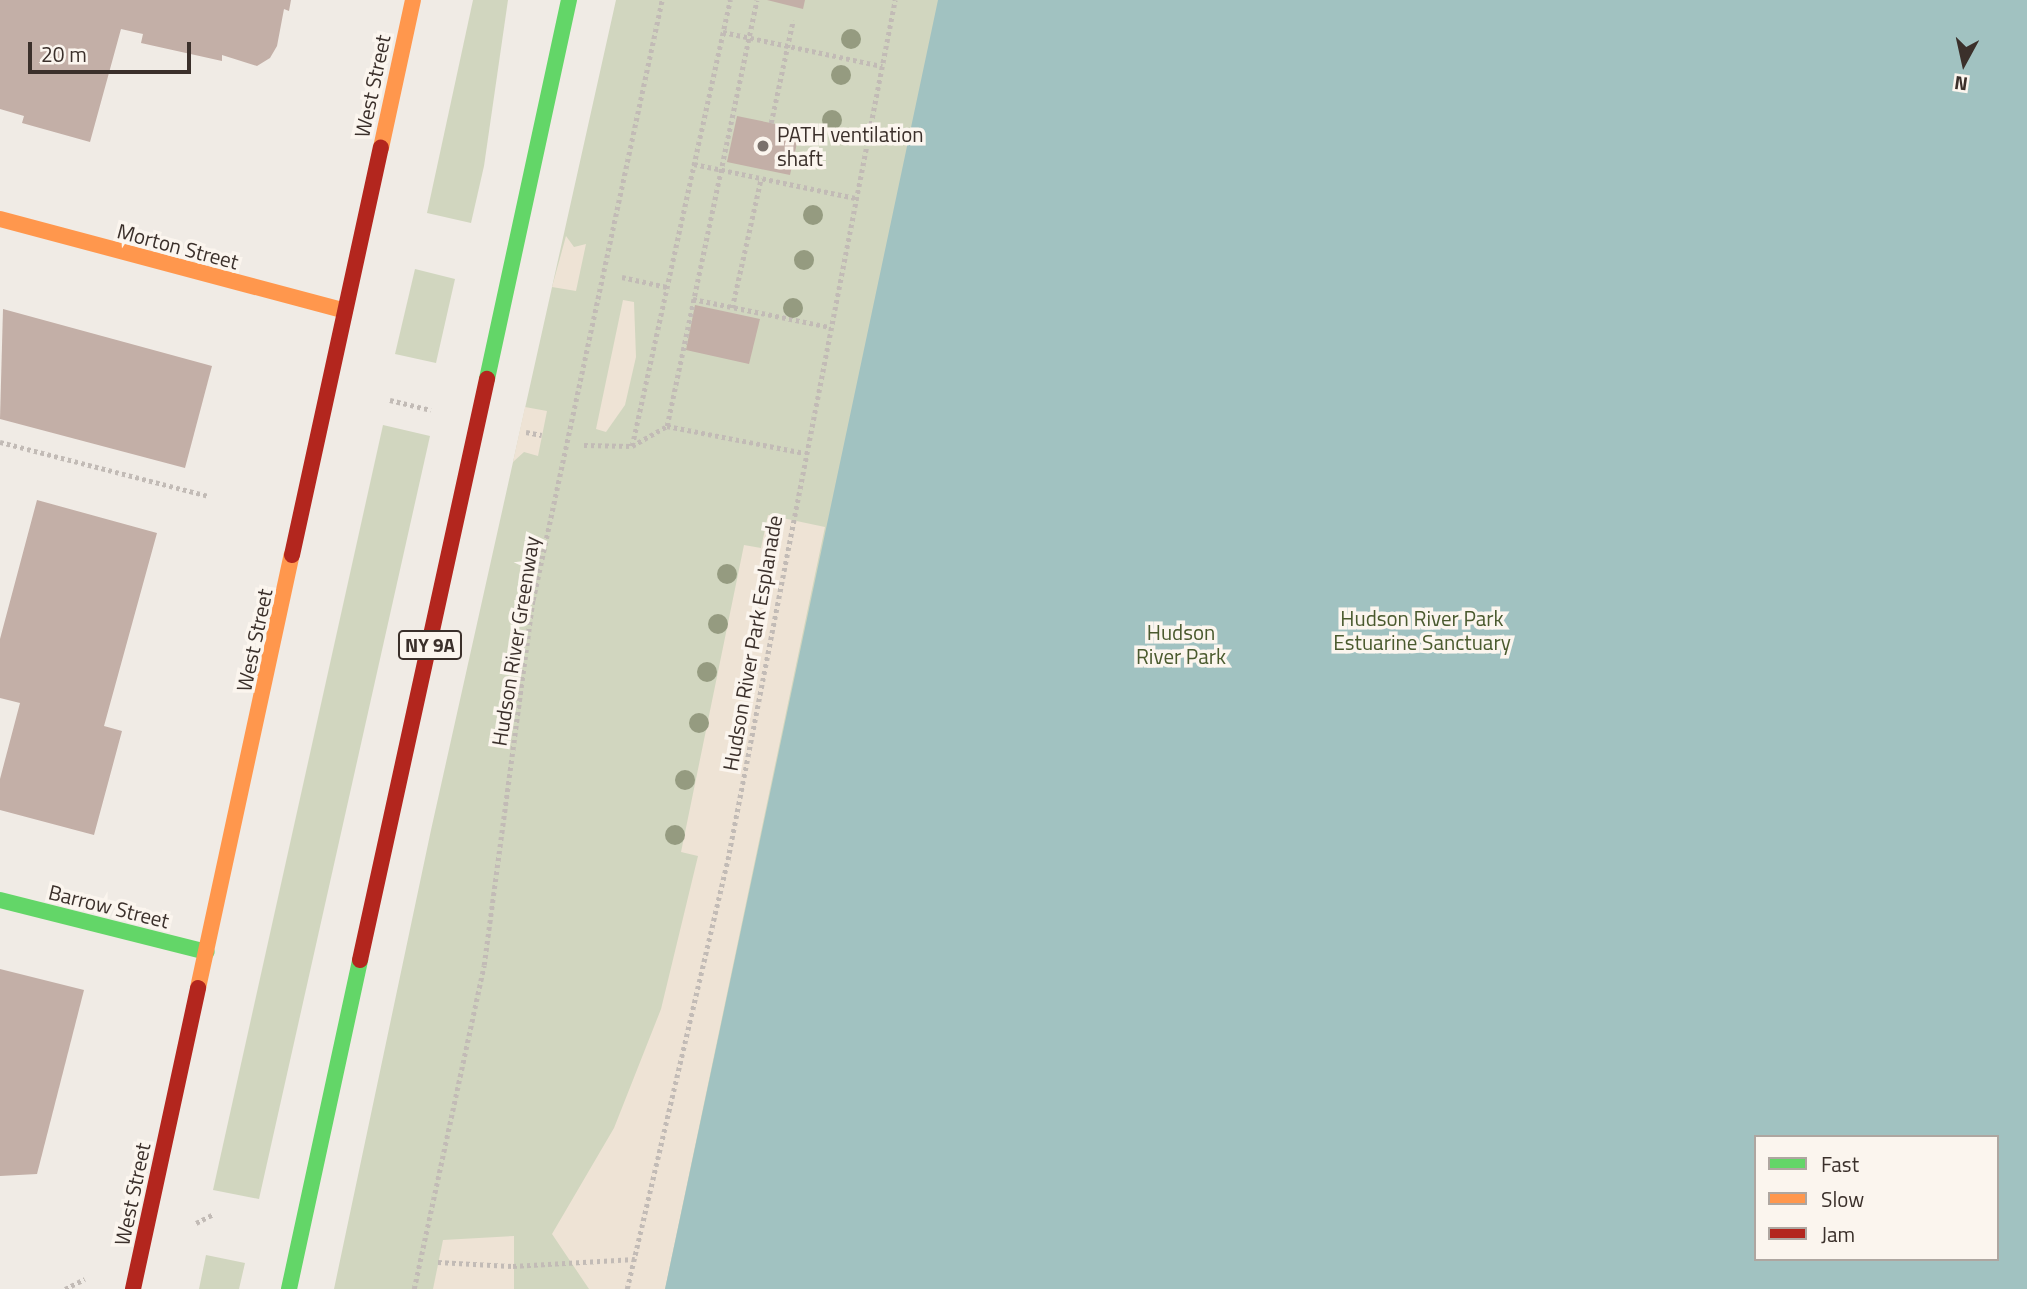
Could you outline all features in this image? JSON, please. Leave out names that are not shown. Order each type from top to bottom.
[{"type":"main road","name":"West Street","points":[[133,1289],[412,0]]},
{"type":"main road","name":"NY 9A","points":[[289,1289],[569,0]]},
{"type":"main road","name":"Morton Street","points":[[0,219],[345,311]]},
{"type":"main road","name":"Barrow Street","points":[[0,900],[207,952]]},
{"type":"path","name":"Hudson River Greenway","points":[[414,1289],[488,941],[533,600],[662,0]]},
{"type":"path","points":[[632,446],[730,0]]},
{"type":"path","points":[[667,426],[757,0]]},
{"type":"path","name":"Hudson River Park Esplanade","points":[[627,1289],[729,853],[803,453],[895,0]]},
{"type":"path","points":[[771,123],[793,20]]},
{"type":"path","points":[[723,32],[882,66]]},
{"type":"path","points":[[694,164],[855,198]]},
{"type":"path","points":[[732,307],[761,178]]},
{"type":"path","points":[[622,277],[667,288]]},
{"type":"path","points":[[693,299],[830,327]]},
{"type":"path","points":[[390,400],[435,411]]},
{"type":"path","points":[[584,445],[632,446],[667,426],[803,453]]},
{"type":"path","points":[[520,431],[542,435]]},
{"type":"path","points":[[0,442],[209,496]]},
{"type":"path","points":[[438,1262],[513,1266],[635,1259]]},
{"type":"green space","points":[[473,0],[508,0],[484,166],[471,223],[427,213]]},
{"type":"green space","name":"Hudson River Park","points":[[616,0],[2027,0],[2027,1289],[334,1289],[431,830]]},
{"type":"green space","points":[[415,269],[455,279],[436,363],[395,354]]},
{"type":"green space","points":[[383,425],[430,436],[259,1199],[213,1190]]},
{"type":"green space","points":[[206,1255],[245,1263],[239,1289],[199,1289]]},
{"type":"shaded area","points":[[566,236],[574,247],[586,244],[576,291],[552,287]]},
{"type":"shaded area","points":[[623,300],[634,302],[636,357],[625,405],[606,432],[596,429]]},
{"type":"shaded area","points":[[525,407],[547,411],[538,456],[524,452],[513,462]]},
{"type":"shaded area","points":[[768,515],[825,527],[665,1289],[589,1289],[552,1234],[614,1128],[661,1009],[698,856],[681,852],[744,545],[761,548]]},
{"type":"shaded area","points":[[514,1236],[514,1289],[433,1289],[443,1240]]},
{"type":"water","name":"Hudson River Park","points":[[938,0],[2027,0],[2027,1289],[665,1289]]},
{"type":"building","points":[[0,0],[291,0],[289,11],[284,9],[277,46],[270,58],[257,66],[222,55],[222,61],[141,43],[143,34],[121,29],[90,142],[22,123],[24,116],[0,109]]},
{"type":"building","points":[[767,0],[805,0],[803,9]]},
{"type":"building","name":"PATH ventilation shaft","points":[[737,116],[800,129],[790,175],[727,162]]},
{"type":"building","points":[[695,305],[760,319],[749,364],[686,350]]},
{"type":"building","points":[[3,309],[212,366],[185,468],[0,419]]},
{"type":"building","points":[[37,500],[157,533],[104,726],[122,731],[94,835],[0,810],[0,779],[20,703],[0,698],[0,639]]},
{"type":"building","points":[[0,969],[84,990],[37,1174],[0,1176]]},
{"type":"traffic: fast","points":[[487,379],[569,0]]},
{"type":"traffic: fast","points":[[0,900],[207,952]]},
{"type":"traffic: fast","points":[[289,1289],[360,960]]},
{"type":"traffic: slow","points":[[381,148],[413,0]]},
{"type":"traffic: slow","points":[[0,219],[345,311]]},
{"type":"traffic: slow","points":[[198,988],[292,555]]},
{"type":"traffic: jam","points":[[292,555],[381,148]]},
{"type":"traffic: jam","points":[[360,960],[487,379]]},
{"type":"traffic: jam","points":[[133,1289],[198,988]]},
{"type":"place","name":"PATH ventilation shaft","points":[[763,146]]},
{"type":"park label","name":"Hudson River Park Estuarine Sanctuary","points":[[1422,630]]}]
